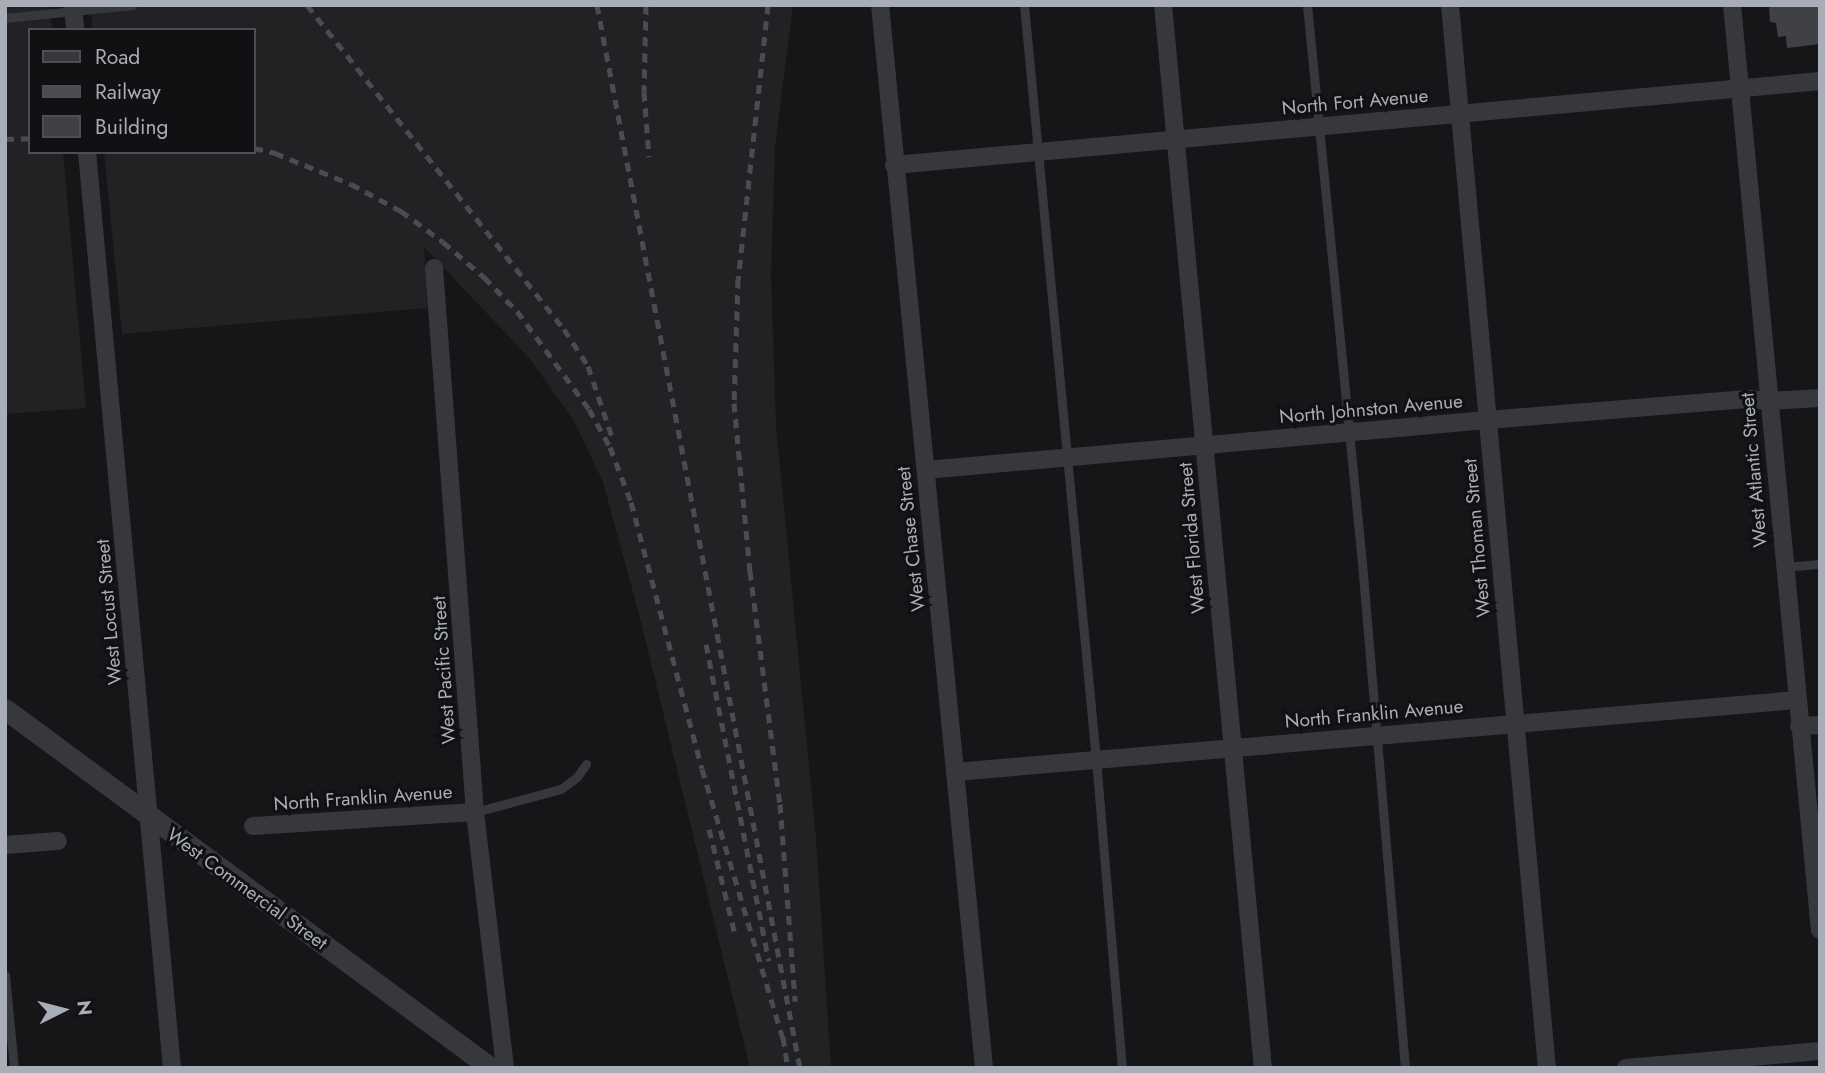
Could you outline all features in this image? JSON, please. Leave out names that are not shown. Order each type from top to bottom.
[{"type":"street","name":"West Chase Street","points":[[880,5],[984,1068]]},
{"type":"street","name":"West Florida Street","points":[[1163,5],[1263,1068]]},
{"type":"street","name":"West Thoman Street","points":[[1450,5],[1547,1068]]},
{"type":"street","name":"West Atlantic Street","points":[[1732,5],[1820,930]]},
{"type":"street","name":"North Fort Avenue","points":[[894,166],[1820,81]]},
{"type":"street","name":"West Locust Street","points":[[87,154],[172,1068]]},
{"type":"street","name":"West Pacific Street","points":[[434,268],[475,812],[505,1068]]},
{"type":"street","name":"North Johnston Avenue","points":[[926,470],[1487,420],[1750,399],[1768,401],[1820,398]]},
{"type":"street","name":"North Franklin Avenue","points":[[954,772],[1797,700]]},
{"type":"street","name":"West Commercial Street","points":[[5,709],[149,818],[491,1068]]},
{"type":"street","points":[[1799,726],[1820,725]]},
{"type":"street","name":"North Franklin Avenue","points":[[253,826],[475,812]]},
{"type":"street","points":[[5,845],[58,841]]},
{"type":"street","points":[[1626,1068],[1820,1051]]},
{"type":"lane","points":[[5,18],[74,16],[132,5]]},
{"type":"lane","points":[[1024,5],[1065,457],[1096,759],[1122,1068]]},
{"type":"lane","points":[[1307,5],[1378,734],[1380,793],[1405,1068]]},
{"type":"lane","points":[[1784,567],[1820,564]]},
{"type":"lane","points":[[475,812],[561,789],[577,777],[586,764]]},
{"type":"lane","points":[[5,975],[14,1068]]},
{"type":"shaded area","points":[[5,5],[50,5],[52,28],[28,28],[28,154],[63,154],[86,408],[5,414]]},
{"type":"shaded area","points":[[90,5],[793,5],[775,147],[771,274],[776,426],[816,838],[831,1068],[750,1068],[639,614],[603,482],[574,421],[530,359],[424,247],[427,308],[122,334],[104,154],[256,154],[256,28],[93,28]]},
{"type":"building","points":[[1769,5],[1820,5],[1820,44],[1787,48],[1786,36],[1778,37],[1776,23],[1770,22]]},
{"type":"railway","points":[[307,5],[564,329],[588,366],[613,440]]},
{"type":"railway","points":[[597,5],[800,1068]]},
{"type":"railway","points":[[646,5],[644,92],[649,157]]},
{"type":"railway","points":[[768,5],[738,279],[734,403],[750,571],[780,804],[795,1001]]},
{"type":"railway","points":[[5,139],[28,138]]},
{"type":"railway","points":[[256,148],[275,153],[351,184],[401,211],[443,242],[484,277],[517,311],[589,409],[610,447],[631,502],[702,769],[785,1046]]},
{"type":"railway","points":[[706,644],[769,961]]},
{"type":"railway","points":[[709,829],[735,934]]},
{"type":"railway","points":[[783,1037],[788,1068]]}]
